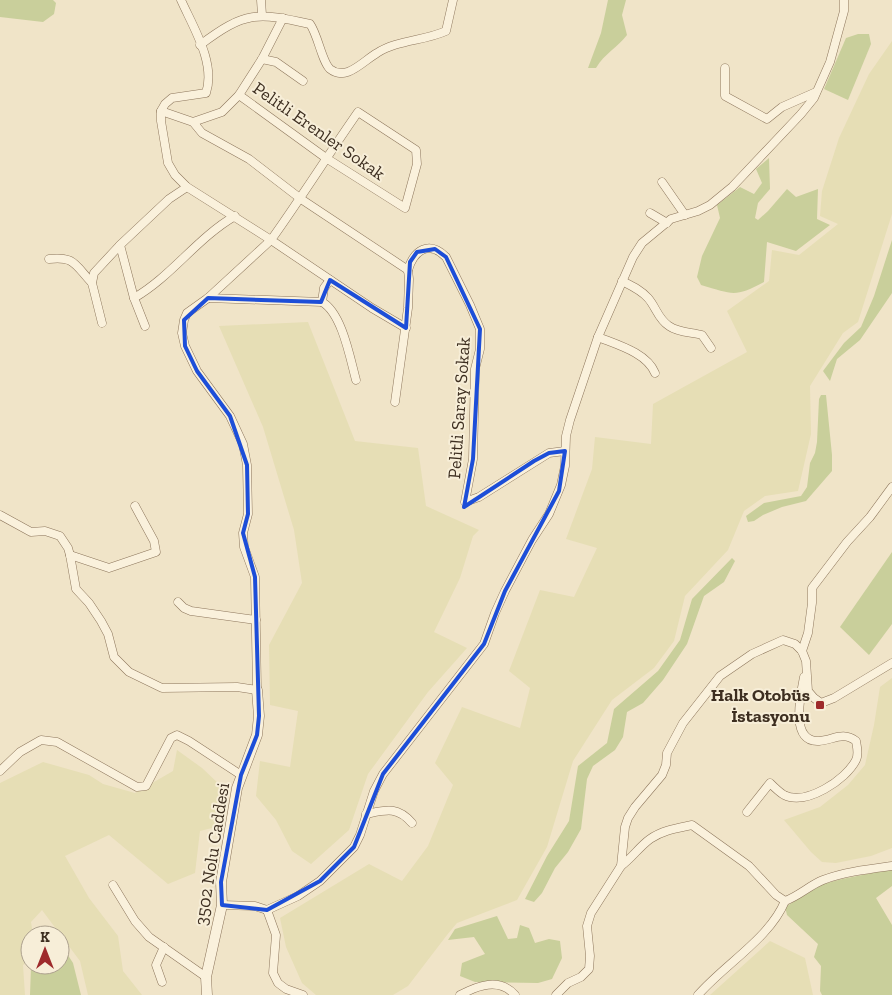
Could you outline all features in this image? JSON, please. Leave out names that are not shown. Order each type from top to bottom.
[{"type":"street","points":[[181,0],[200,45],[209,75],[206,93],[172,98],[165,104],[161,112],[160,121],[168,163],[175,175],[187,187],[235,216],[406,328]]},
{"type":"street","points":[[261,0],[262,15]]},
{"type":"street","points":[[200,45],[234,22],[262,15],[283,18],[310,24],[328,67],[336,73],[348,73],[386,48],[446,31],[454,0]]},
{"type":"street","points":[[222,905],[255,906],[267,910],[298,896],[320,881],[354,847],[360,835],[374,791],[394,758],[484,644],[505,591],[532,540],[549,514],[559,491],[565,466],[566,436],[570,420],[598,337],[634,256],[642,243],[666,223],[710,205],[732,187],[791,126],[814,98],[830,62],[844,11],[844,0]]},
{"type":"street","name":"Pelitli Erenler Sokak","points":[[283,18],[262,59],[239,96],[326,158],[405,208],[418,164],[416,150],[358,112],[326,158]]},
{"type":"street","points":[[262,59],[284,66],[303,81]]},
{"type":"street","points":[[725,68],[725,96],[767,119],[782,107],[816,92]]},
{"type":"street","points":[[193,122],[222,112],[239,96]]},
{"type":"street","points":[[161,112],[193,122],[202,133],[249,159],[301,199],[408,270],[410,279],[406,328],[396,402]]},
{"type":"street","points":[[0,515],[30,532],[45,531],[60,536],[68,548],[76,588],[101,621],[108,634],[114,657],[129,672],[162,688],[237,688],[258,690],[255,577],[244,547],[243,533],[248,514],[247,465],[243,444],[230,416],[197,371],[185,346],[182,333],[187,313],[208,298],[271,240],[301,199],[326,158]]},
{"type":"street","points":[[662,182],[685,215]]},
{"type":"street","points":[[102,324],[92,283],[94,272],[169,199],[187,187]]},
{"type":"street","points":[[650,213],[666,223]]},
{"type":"street","points":[[134,298],[174,268],[220,224],[235,216]]},
{"type":"street","points":[[120,245],[134,298],[144,326]]},
{"type":"street","name":"Pelitli Saray Sokak","points":[[408,270],[410,262],[417,252],[427,248],[440,252],[446,257],[480,329],[480,349],[475,369],[473,459],[465,502],[479,497],[550,453],[565,451]]},
{"type":"street","points":[[49,259],[70,259],[92,283]]},
{"type":"street","points":[[322,302],[324,288],[330,280]]},
{"type":"street","points":[[622,281],[638,289],[649,299],[657,314],[668,326],[680,332],[702,335],[710,348]]},
{"type":"street","points":[[208,298],[322,302],[332,310],[341,329],[356,380]]},
{"type":"street","points":[[598,337],[634,353],[652,365],[656,373]]},
{"type":"street","points":[[802,651],[808,633],[812,588],[892,487]]},
{"type":"street","points":[[70,555],[109,568],[156,552],[154,541],[135,506]]},
{"type":"street","points":[[178,602],[184,608],[191,611],[256,620]]},
{"type":"street","points":[[621,866],[628,818],[662,775],[673,738],[720,676],[739,662],[773,643],[783,640],[795,644],[802,651],[806,663],[808,691],[821,703],[834,698],[892,663]]},
{"type":"street","points":[[747,812],[770,783],[785,796],[802,798],[837,782],[855,760],[858,752],[856,741],[851,737],[844,735],[817,742],[807,737],[800,728],[798,709],[806,663]]},
{"type":"street","name":"3502 Nolu Caddesi","points":[[206,995],[206,977],[222,905],[223,873],[235,797],[241,775],[257,736],[259,716],[258,690]]},
{"type":"street","points":[[0,771],[20,752],[41,740],[57,742],[137,787],[146,786],[171,738],[178,736],[190,741],[241,775]]},
{"type":"street","points":[[366,814],[384,810],[397,810],[406,815],[412,823]]},
{"type":"street","points":[[556,995],[568,983],[581,978],[589,969],[590,956],[587,926],[591,913],[621,866],[631,859],[650,839],[668,830],[692,825],[749,866],[776,895],[785,901]]},
{"type":"street","points":[[698,995],[772,923],[785,901],[794,898],[822,880],[892,866]]},
{"type":"street","points":[[113,885],[135,921],[149,937],[206,977]]},
{"type":"street","points":[[267,910],[276,935],[273,973],[278,983],[286,989],[303,995]]},
{"type":"street","points":[[162,982],[156,965],[164,948]]},
{"type":"street","points":[[460,995],[479,986],[489,984],[510,990],[515,995]]},
{"type":"highlighted area","points":[[435,249],[446,257],[480,329],[473,459],[464,507],[534,461],[549,453],[565,451],[559,491],[505,591],[484,644],[383,774],[354,847],[320,881],[267,910],[222,905],[221,882],[241,775],[257,735],[259,716],[255,577],[243,533],[248,514],[247,465],[230,416],[197,371],[185,346],[184,320],[208,298],[321,302],[330,280],[406,328],[410,262],[417,252]]},
{"type":"shaded area","points":[[892,41],[892,214],[858,322],[843,333],[810,386],[811,434],[798,491],[765,496],[744,511],[728,550],[685,596],[674,641],[654,668],[612,700],[573,761],[547,847],[517,900],[457,923],[408,986],[393,995],[316,995],[302,983],[286,947],[280,918],[369,864],[402,881],[428,846],[453,785],[435,763],[462,707],[520,728],[530,688],[509,671],[540,590],[574,597],[597,548],[566,539],[592,469],[595,437],[651,444],[653,404],[747,352],[727,311],[769,281],[772,250],[799,255],[838,224],[820,216],[822,191],[839,138],[869,74]]},
{"type":"shaded area","points":[[308,322],[355,441],[418,448],[426,506],[479,530],[473,536],[460,578],[434,632],[467,648],[428,692],[368,774],[349,830],[311,864],[292,851],[276,820],[256,796],[260,761],[290,767],[298,711],[270,705],[269,645],[302,583],[294,530],[263,427],[219,326]]},
{"type":"shaded area","points":[[892,678],[892,848],[871,856],[836,863],[822,862],[784,820],[820,807],[848,785],[865,765],[880,687]]},
{"type":"shaded area","points":[[177,750],[202,768],[221,786],[216,827],[200,831],[195,873],[168,884],[109,835],[65,856],[89,898],[118,936],[123,971],[142,995],[88,995],[80,961],[70,948],[70,925],[53,925],[42,910],[31,922],[31,925],[20,925],[20,975],[24,975],[25,995],[0,995],[0,783],[43,762],[89,775],[103,784],[135,793],[173,771]]},
{"type":"shaded area","points":[[770,941],[805,958],[813,995],[710,995]]},
{"type":"green space","points":[[0,0],[53,0],[56,3],[54,14],[43,22],[0,17]]},
{"type":"green space","points":[[608,0],[626,0],[622,15],[627,35],[603,58],[596,68],[588,68],[601,33]]},
{"type":"green space","points":[[858,34],[869,34],[871,44],[848,100],[824,89],[846,38]]},
{"type":"green space","points":[[769,158],[770,189],[758,203],[755,218],[758,220],[768,211],[787,189],[796,197],[818,189],[817,219],[830,225],[796,251],[767,242],[764,282],[754,287],[733,293],[701,285],[697,277],[702,256],[720,218],[717,205],[740,187],[754,194],[762,183],[756,169]]},
{"type":"green space","points":[[892,240],[892,293],[860,340],[837,359],[830,381],[823,371],[844,343],[861,327],[874,296]]},
{"type":"green space","points":[[821,395],[826,395],[832,471],[806,501],[782,507],[754,521],[748,522],[746,516],[764,503],[801,496],[807,487],[810,463],[815,453],[817,442],[819,399]]},
{"type":"green space","points":[[892,552],[892,624],[869,655],[840,627]]},
{"type":"green space","points":[[732,558],[735,561],[724,582],[704,596],[687,644],[663,680],[643,703],[627,712],[623,737],[615,750],[593,766],[587,779],[581,829],[568,852],[555,868],[542,893],[534,902],[525,899],[547,856],[569,821],[578,766],[607,743],[614,709],[658,671],[680,640],[692,599]]},
{"type":"green space","points":[[892,869],[892,886],[876,898],[892,925],[892,995],[822,995],[820,991],[821,966],[814,957],[818,944],[787,915],[785,907],[823,884]]},
{"type":"green space","points":[[497,916],[508,939],[517,938],[520,925],[529,928],[535,943],[549,939],[560,941],[562,958],[552,979],[538,983],[475,982],[460,976],[462,963],[485,954],[474,937],[448,940],[455,929]]},
{"type":"green space","points":[[70,958],[73,963],[81,995],[30,995],[31,975],[70,975]]},
{"type":"place","name":"Halk Otobüs İstasyonu","points":[[820,705]]}]
